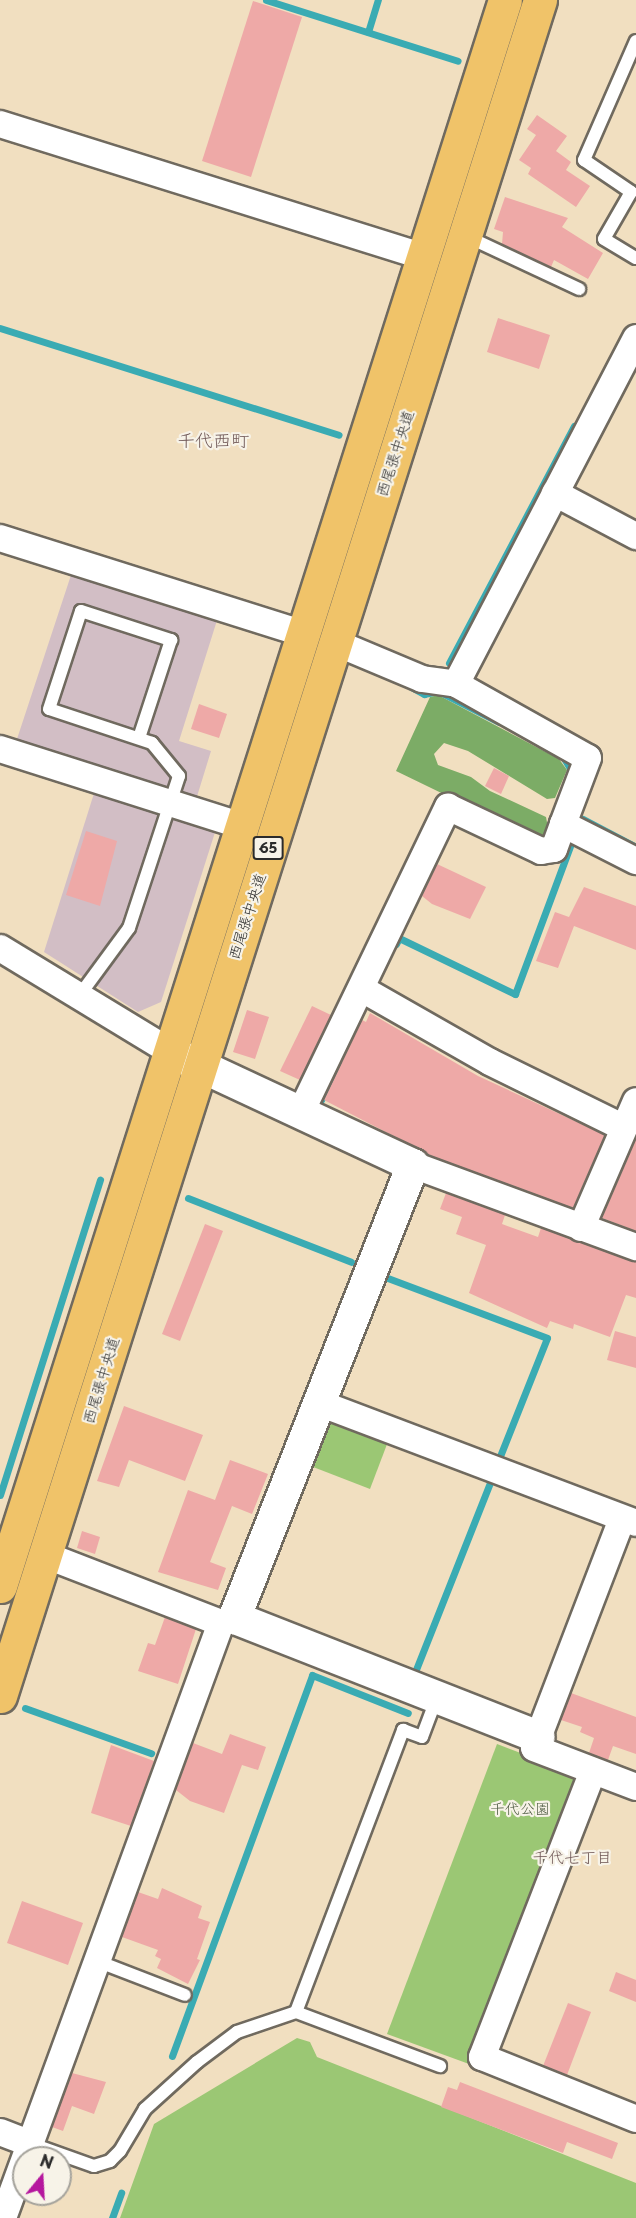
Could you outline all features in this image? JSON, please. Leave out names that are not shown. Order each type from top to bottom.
[{"type":"main road","name":"西尾張中央道","points":[[0,1696],[45,1555],[185,1058],[243,826],[319,638],[425,257],[505,0]]},
{"type":"main road","name":"西尾張中央道","points":[[0,1586],[185,1058],[319,638],[464,235],[540,0]]},
{"type":"street","points":[[0,124],[425,257]]},
{"type":"street","points":[[456,684],[634,347]]},
{"type":"street","points":[[555,493],[636,536]]},
{"type":"street","points":[[0,538],[319,638],[422,679],[456,684],[588,758],[554,849],[541,851],[448,807],[301,1112]]},
{"type":"street","points":[[0,749],[243,826]]},
{"type":"street","points":[[563,824],[636,861]]},
{"type":"street","points":[[0,948],[185,1058],[413,1166],[636,1247]]},
{"type":"street","points":[[362,989],[490,1062],[628,1132]]},
{"type":"street","points":[[581,1228],[628,1132],[636,1101]]},
{"type":"street","points":[[3,2218],[97,1961],[228,1621],[319,1403],[413,1166]]},
{"type":"street","points":[[319,1403],[629,1521],[534,1748],[636,1787]]},
{"type":"street","points":[[45,1555],[437,1697],[538,1737]]},
{"type":"street","points":[[592,1771],[482,2057],[636,2119]]},
{"type":"street","points":[[0,2132],[29,2143]]},
{"type":"lane","points":[[636,41],[584,160],[631,192],[604,239],[636,258]]},
{"type":"lane","points":[[464,235],[579,289]]},
{"type":"lane","points":[[79,996],[129,928],[178,776],[152,742],[139,738],[49,710],[81,611],[171,640],[139,738]]},
{"type":"lane","points":[[296,2012],[403,1730],[422,1737],[437,1697]]},
{"type":"lane","points":[[97,1961],[185,1995]]},
{"type":"lane","points":[[29,2143],[94,2166],[110,2161],[120,2151],[145,2109],[197,2062],[237,2032],[296,2012],[440,2066]]},
{"type":"shaded area","points":[[73,569],[219,614],[179,741],[211,751],[195,803],[16,742]]},
{"type":"shaded area","points":[[96,787],[217,826],[161,1002],[138,1012],[44,952]]},
{"type":"green space","points":[[438,695],[559,759],[567,770],[555,798],[547,799],[468,751],[444,743],[434,754],[438,765],[471,777],[490,791],[546,817],[549,833],[536,839],[396,771],[430,697]]},
{"type":"green space","points":[[337,1419],[389,1439],[370,1489],[308,1465],[323,1425]]},
{"type":"green space","name":"千代公園","points":[[497,1744],[571,1772],[576,1786],[469,2064],[387,2034]]},
{"type":"green space","points":[[297,2038],[310,2042],[317,2057],[636,2183],[636,2218],[120,2218],[154,2124]]},
{"type":"building","points":[[253,1],[302,17],[251,177],[202,161]]},
{"type":"building","points":[[537,115],[567,136],[556,151],[571,162],[566,170],[590,186],[576,207],[528,174],[531,168],[519,160],[536,135],[527,129]]},
{"type":"building","points":[[505,197],[568,218],[562,227],[603,253],[588,279],[554,260],[551,267],[502,244],[503,232],[494,229]]},
{"type":"building","points":[[498,318],[550,335],[539,369],[487,352]]},
{"type":"building","points":[[199,704],[227,714],[219,738],[191,729]]},
{"type":"building","points":[[494,768],[509,776],[501,794],[485,786]]},
{"type":"building","points":[[86,831],[117,841],[100,906],[66,895]]},
{"type":"building","points":[[437,864],[486,887],[470,919],[432,904],[422,896]]},
{"type":"building","points":[[584,887],[636,906],[636,950],[574,926],[558,968],[536,961],[555,912],[569,917]]},
{"type":"building","points":[[312,1006],[331,1015],[300,1080],[280,1071]]},
{"type":"building","points":[[247,1010],[269,1017],[255,1059],[233,1052]]},
{"type":"building","points":[[370,1013],[478,1076],[605,1135],[573,1208],[434,1157],[324,1100],[362,1020],[366,1022]]},
{"type":"building","points":[[636,1139],[636,1231],[602,1218]]},
{"type":"building","points":[[446,1193],[505,1215],[502,1224],[538,1237],[541,1228],[636,1262],[636,1298],[626,1295],[610,1337],[574,1324],[573,1329],[550,1321],[547,1328],[469,1293],[486,1245],[456,1234],[462,1217],[440,1209]]},
{"type":"building","points":[[205,1224],[223,1231],[180,1341],[162,1334]]},
{"type":"building","points":[[615,1331],[636,1337],[636,1368],[607,1360]]},
{"type":"building","points":[[124,1406],[203,1435],[185,1481],[129,1460],[119,1487],[97,1481]]},
{"type":"building","points":[[230,1460],[268,1474],[252,1514],[232,1506],[210,1562],[226,1568],[218,1590],[158,1572],[188,1490],[215,1500]]},
{"type":"building","points":[[82,1531],[100,1537],[95,1554],[77,1548]]},
{"type":"building","points":[[165,1617],[196,1629],[178,1684],[138,1671],[148,1643],[155,1645]]},
{"type":"building","points":[[571,1693],[636,1717],[636,1754],[613,1746],[608,1760],[589,1753],[594,1738],[580,1732],[582,1727],[561,1720]]},
{"type":"building","points":[[230,1734],[266,1747],[258,1770],[242,1765],[224,1813],[190,1801],[176,1790],[193,1743],[222,1754]]},
{"type":"building","points":[[111,1745],[154,1761],[131,1826],[91,1813]]},
{"type":"building","points":[[162,1888],[202,1906],[198,1918],[210,1922],[197,1959],[200,1960],[188,1984],[157,1968],[161,1959],[155,1956],[158,1950],[122,1937],[138,1892],[158,1899]]},
{"type":"building","points":[[22,1901],[83,1923],[68,1965],[7,1943]]},
{"type":"building","points":[[616,1972],[636,1980],[636,2002],[609,1991]]},
{"type":"building","points":[[568,2003],[591,2012],[567,2075],[543,2066]]},
{"type":"building","points":[[72,2073],[106,2082],[94,2114],[72,2106],[63,2131],[52,2127]]},
{"type":"building","points":[[460,2082],[618,2143],[612,2159],[567,2142],[563,2153],[441,2107],[448,2087],[457,2090]]},
{"type":"waterway","points":[[266,0],[458,61]]},
{"type":"waterway","points":[[368,32],[378,0]]},
{"type":"waterway","points":[[0,328],[339,435]]},
{"type":"waterway","points":[[449,663],[574,426]]},
{"type":"waterway","points":[[411,687],[424,694],[438,691],[499,722]]},
{"type":"waterway","points":[[562,755],[571,770]]},
{"type":"waterway","points":[[583,819],[636,847]]},
{"type":"waterway","points":[[396,944],[399,938],[515,994],[570,846]]},
{"type":"waterway","points":[[321,1100],[338,1064]]},
{"type":"waterway","points":[[0,1495],[100,1179]]},
{"type":"waterway","points":[[188,1198],[351,1262]]},
{"type":"waterway","points":[[385,1277],[547,1338],[498,1461]]},
{"type":"waterway","points":[[415,1672],[491,1480]]},
{"type":"waterway","points":[[172,2056],[312,1675],[408,1713]]},
{"type":"waterway","points":[[25,1708],[151,1753]]},
{"type":"waterway","points":[[112,2218],[121,2193]]},
{"type":"district","name":"千代西町","points":[[213,440]]},
{"type":"district","name":"千代七丁目","points":[[572,1856]]}]
